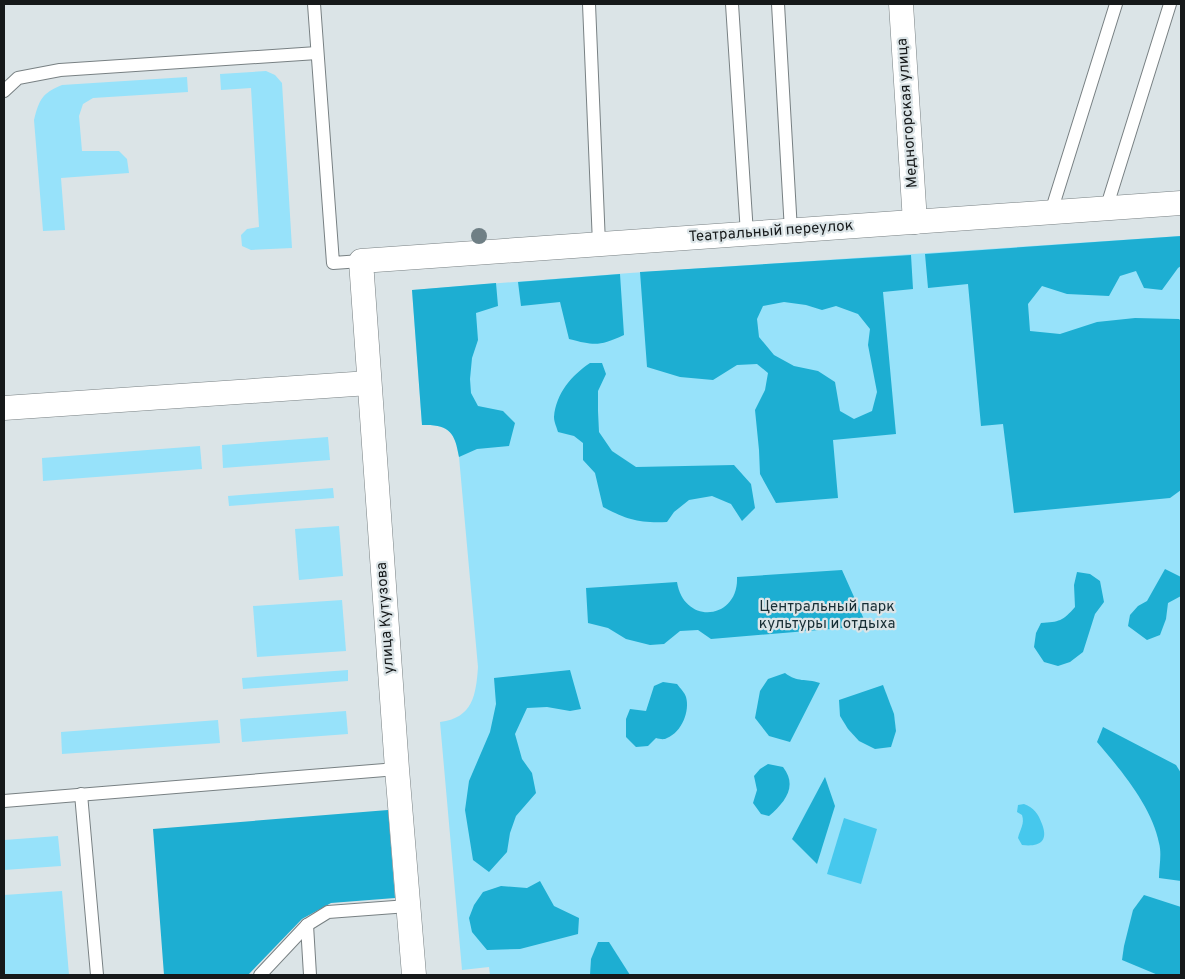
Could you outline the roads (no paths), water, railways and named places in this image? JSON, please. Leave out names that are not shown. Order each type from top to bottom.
[{"type":"street","name":"Медногорская улица","points":[[900,4],[915,222]]},
{"type":"street","name":"Театральный переулок","points":[[361,261],[1181,203]]},
{"type":"street","name":"улица Кутузова","points":[[361,261],[397,769],[414,975]]},
{"type":"street","points":[[4,408],[369,383]]},
{"type":"lane","points":[[314,4],[333,263],[361,261]]},
{"type":"lane","points":[[589,4],[599,244]]},
{"type":"lane","points":[[732,4],[747,234]]},
{"type":"lane","points":[[778,4],[792,231]]},
{"type":"lane","points":[[1051,212],[1116,4]]},
{"type":"lane","points":[[1106,209],[1170,4]]},
{"type":"lane","points":[[4,91],[18,78],[60,70],[318,53]]},
{"type":"lane","points":[[4,801],[397,769]]},
{"type":"lane","points":[[81,794],[97,975]]},
{"type":"lane","points":[[260,975],[307,925],[328,912],[408,906]]},
{"type":"lane","points":[[307,925],[310,975]]},
{"type":"park label","name":"Центральный парк культуры и отдыха","points":[[827,616]]}]
